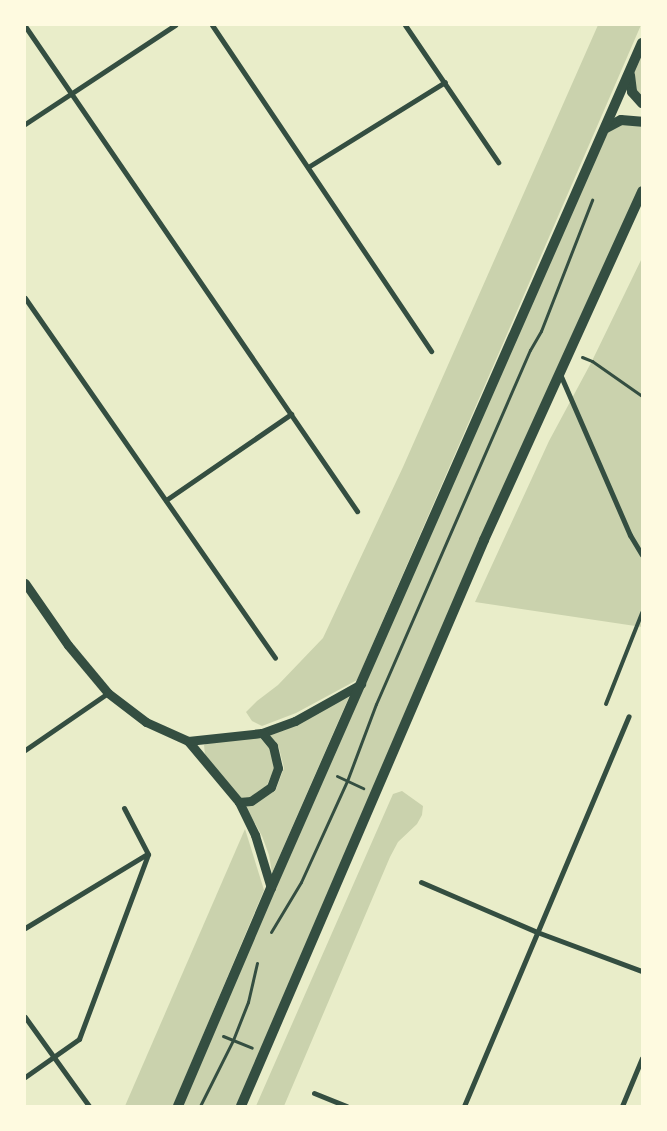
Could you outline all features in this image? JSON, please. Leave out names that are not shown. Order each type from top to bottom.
[{"type":"main road","points":[[178,1106],[322,770],[630,74],[642,43]]},
{"type":"main road","points":[[630,74],[629,83],[632,92],[642,103]]},
{"type":"main road","points":[[604,130],[621,120],[642,122]]},
{"type":"main road","points":[[241,1106],[484,540],[642,191]]},
{"type":"street","points":[[25,124],[175,25]]},
{"type":"street","points":[[212,25],[431,351]]},
{"type":"street","points":[[405,25],[498,162]]},
{"type":"street","points":[[25,26],[357,511]]},
{"type":"street","points":[[308,167],[445,82]]},
{"type":"street","points":[[25,298],[276,658]]},
{"type":"street","points":[[560,373],[630,535],[642,555]]},
{"type":"street","points":[[166,500],[291,414]]},
{"type":"street","points":[[25,583],[68,645],[108,693],[146,722],[188,741],[239,802],[255,835],[271,888]]},
{"type":"street","points":[[188,741],[262,733],[295,721],[361,684]]},
{"type":"street","points":[[25,750],[108,693]]},
{"type":"street","points":[[464,1106],[629,716]]},
{"type":"street","points":[[239,802],[251,801],[271,788],[278,768],[273,746],[262,733]]},
{"type":"street","points":[[25,1077],[79,1039],[148,854],[124,808]]},
{"type":"street","points":[[25,928],[148,854]]},
{"type":"street","points":[[421,882],[537,932],[642,971]]},
{"type":"street","points":[[25,1017],[89,1106]]},
{"type":"street","points":[[622,1106],[642,1058]]},
{"type":"street","points":[[314,1092],[346,1106]]},
{"type":"lane","points":[[606,704],[642,613]]},
{"type":"path","points":[[269,936],[301,882],[347,781],[376,704],[530,350],[541,331],[593,198]]},
{"type":"path","points":[[568,351],[592,361],[642,396]]},
{"type":"path","points":[[322,770],[375,793]]},
{"type":"path","points":[[200,1106],[233,1040],[248,1002],[261,954]]},
{"type":"path","points":[[210,1031],[264,1053]]},
{"type":"green space","points":[[598,25],[641,25],[357,680],[296,713],[262,726],[252,721],[246,712],[278,685],[323,638],[403,467]]},
{"type":"green space","points":[[642,49],[642,100],[634,92],[632,74]]},
{"type":"green space","points":[[642,124],[642,186],[591,293],[239,1106],[180,1106],[605,131],[612,125]]},
{"type":"green space","points":[[642,258],[642,627],[475,602],[549,441],[592,361]]},
{"type":"green space","points":[[349,697],[272,873],[269,855],[262,836],[246,807],[276,789],[284,768],[279,748],[270,735]]},
{"type":"green space","points":[[253,737],[261,739],[273,753],[274,770],[266,787],[250,798],[240,799],[205,755],[204,745],[210,742]]},
{"type":"green space","points":[[402,791],[423,806],[422,815],[417,824],[398,842],[390,857],[284,1106],[256,1106],[393,794]]},
{"type":"green space","points":[[245,829],[264,890],[173,1106],[125,1106]]}]
